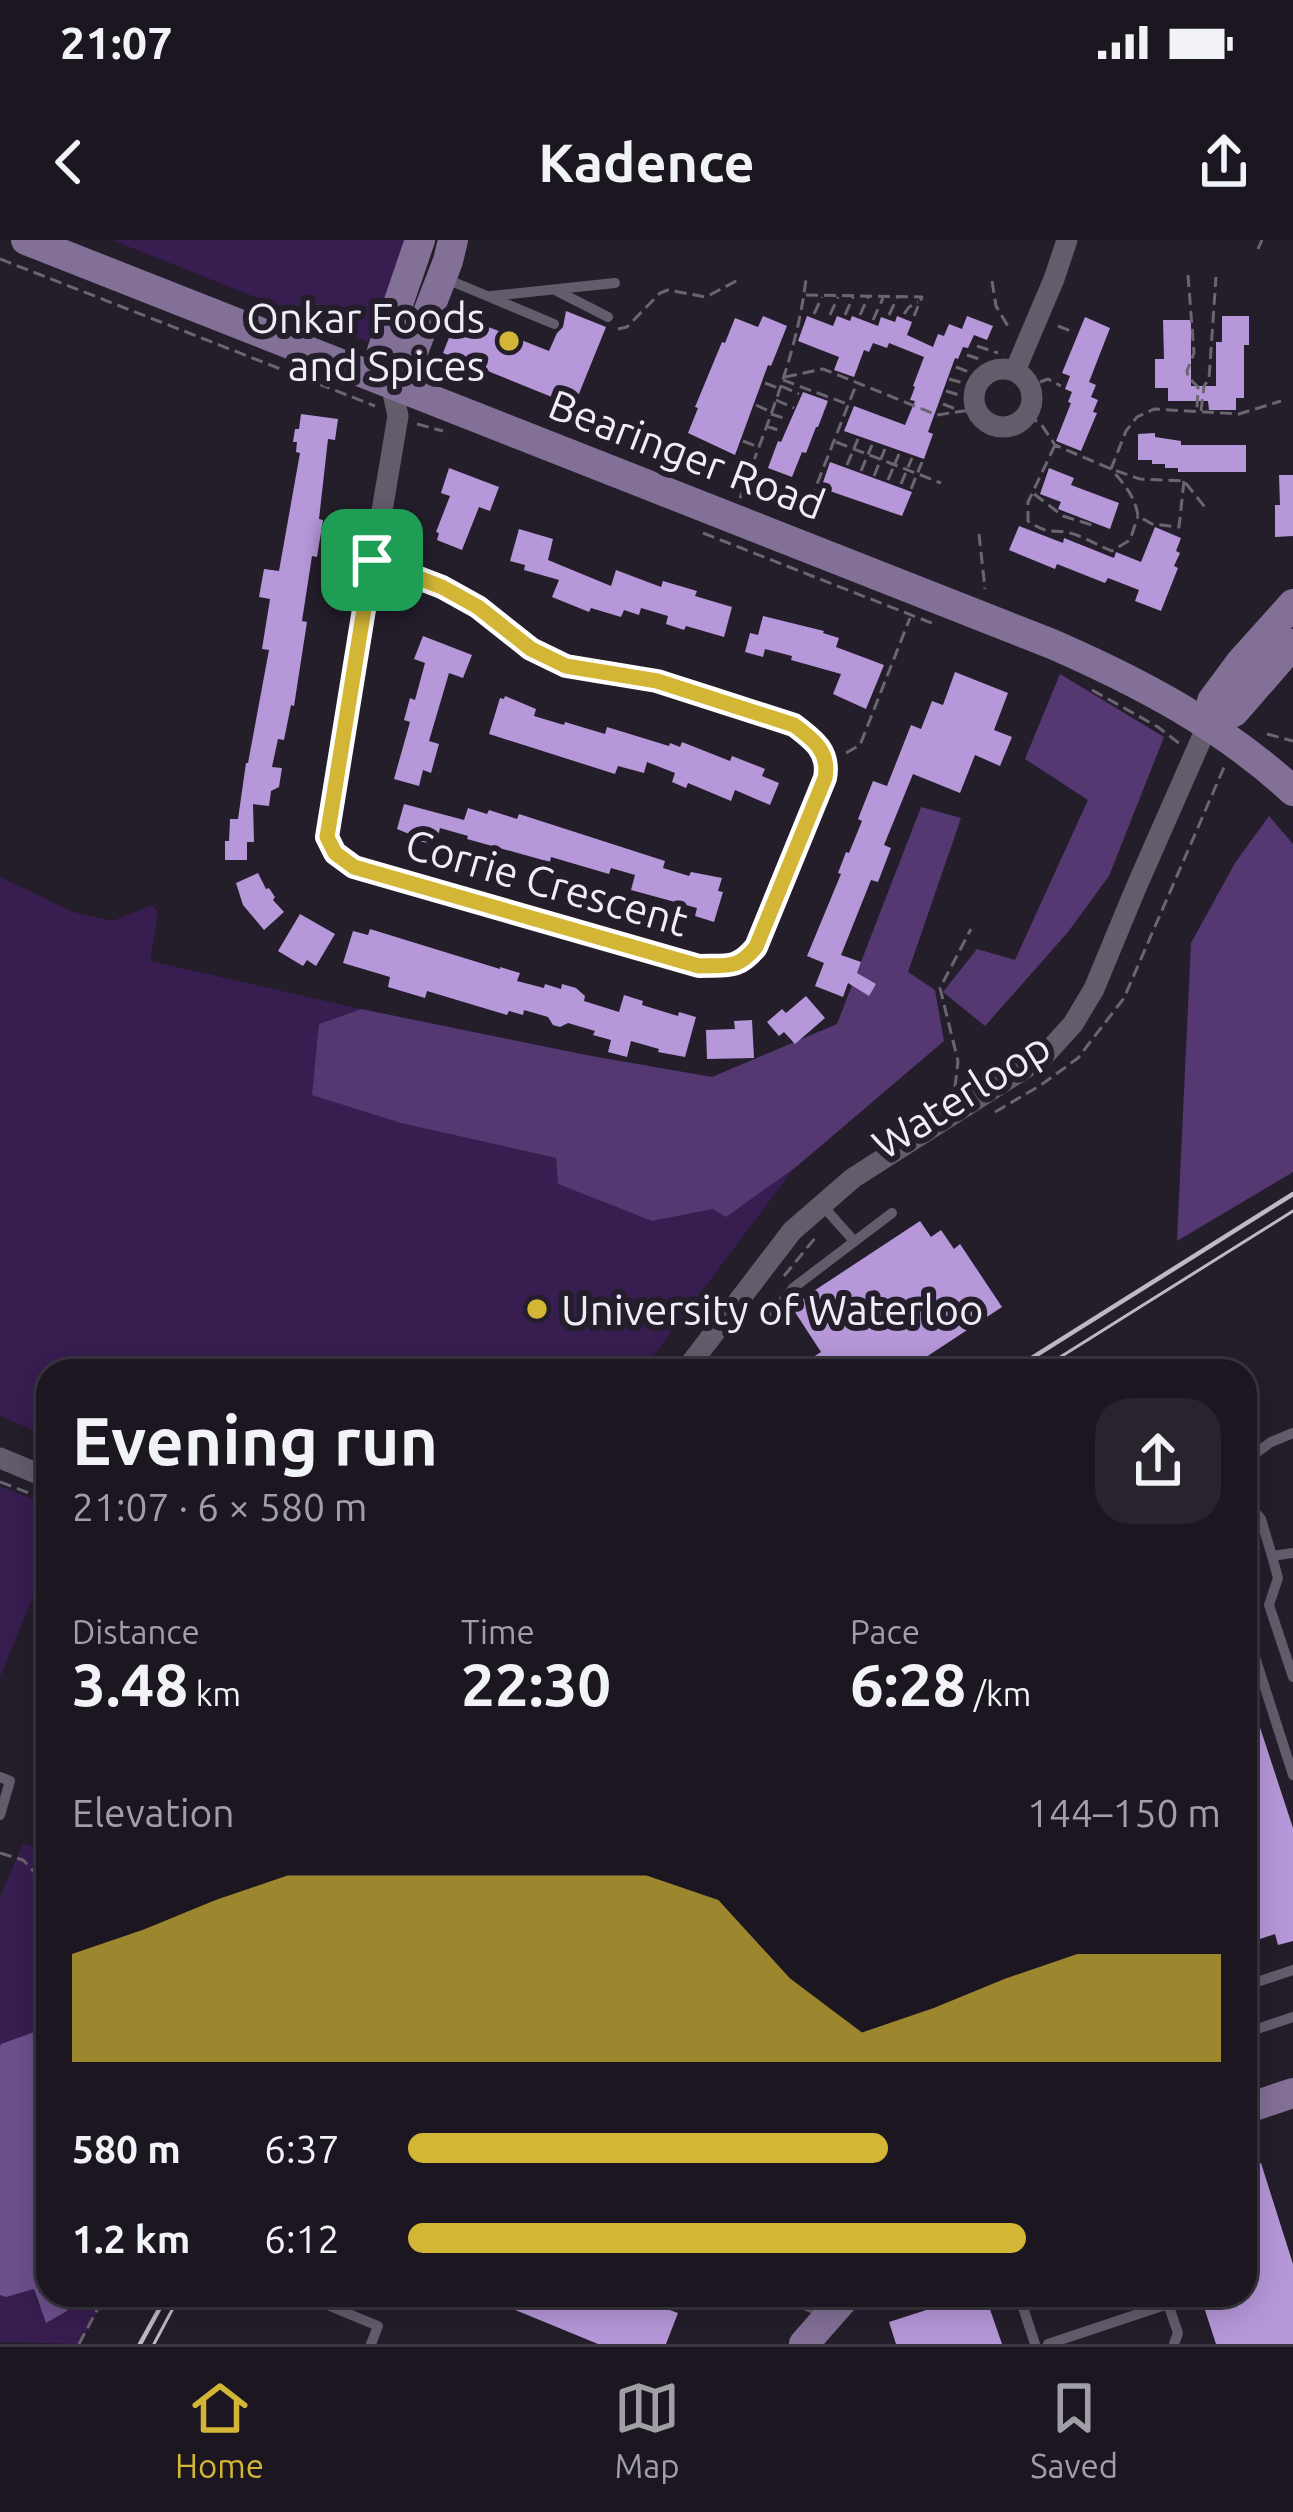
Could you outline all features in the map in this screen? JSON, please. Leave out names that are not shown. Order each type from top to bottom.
[{"type":"street","name":"Bearinger Road","points":[[26,240],[386,396],[733,517],[1096,663],[1208,724],[1293,790]]},
{"type":"street","points":[[386,396],[409,362],[425,261],[453,240]]},
{"type":"street","points":[[1016,371],[1067,240]]},
{"type":"street","points":[[1005,368],[1016,371],[1032,394],[1027,415],[1009,427],[994,425],[965,405],[986,374],[1005,368]]},
{"type":"street","name":"Corrie Crescent","points":[[386,396],[398,416],[327,837],[335,853],[354,867],[699,966],[744,962],[756,947],[828,764]]},
{"type":"street","points":[[372,560],[442,587],[478,607],[531,649],[566,666],[657,681],[794,725],[822,749],[828,764]]},
{"type":"street","points":[[694,1359],[792,1232],[829,1212],[853,1178],[1043,1057],[1073,1024],[1094,989],[1208,724],[1212,701],[1293,604]]},
{"type":"street","points":[[1208,724],[1234,712],[1293,644]]},
{"type":"street","points":[[0,1458],[36,1473]]},
{"type":"street","points":[[1257,2105],[1293,2093]]},
{"type":"street","points":[[804,2344],[835,2307]]},
{"type":"lane","points":[[425,261],[488,296],[554,324]]},
{"type":"lane","points":[[488,296],[615,283]]},
{"type":"lane","points":[[554,290],[608,317]]},
{"type":"lane","points":[[829,1212],[854,1241]]},
{"type":"lane","points":[[770,1318],[793,1288],[892,1213]]},
{"type":"lane","points":[[1257,1452],[1293,1433]]},
{"type":"lane","points":[[1257,1514],[1278,1578],[1269,1605],[1293,1677]]},
{"type":"lane","points":[[1272,1556],[1293,1553]]},
{"type":"lane","points":[[1257,1663],[1293,1774]]},
{"type":"lane","points":[[0,1777],[10,1781],[0,1815]]},
{"type":"lane","points":[[1257,1982],[1293,1970]]},
{"type":"lane","points":[[1257,2029],[1293,2017]]},
{"type":"lane","points":[[332,2307],[378,2326],[371,2344]]},
{"type":"lane","points":[[1023,2307],[1035,2344]]},
{"type":"lane","points":[[1048,2344],[1147,2307]]},
{"type":"lane","points":[[1169,2307],[1178,2333],[1174,2344]]},
{"type":"path","points":[[1258,249],[1262,240]]},
{"type":"path","points":[[0,260],[386,396]]},
{"type":"path","points":[[1188,275],[1194,353],[1187,371],[1198,387],[1199,411]]},
{"type":"path","points":[[1199,411],[1209,379],[1216,277]]},
{"type":"path","points":[[608,317],[610,328],[627,327],[660,293],[668,290],[706,297],[740,279]]},
{"type":"path","points":[[733,517],[782,383],[801,317],[806,279]]},
{"type":"path","points":[[992,281],[996,306],[1009,328]]},
{"type":"path","points":[[804,295],[922,296],[914,316]]},
{"type":"path","points":[[814,314],[823,295]]},
{"type":"path","points":[[830,315],[838,295]]},
{"type":"path","points":[[845,315],[853,296]]},
{"type":"path","points":[[860,315],[868,296]]},
{"type":"path","points":[[874,320],[884,296]]},
{"type":"path","points":[[890,315],[898,296]]},
{"type":"path","points":[[904,314],[920,302]]},
{"type":"path","points":[[1056,325],[1073,332]]},
{"type":"path","points":[[977,346],[998,353]]},
{"type":"path","points":[[967,356],[982,361]]},
{"type":"path","points":[[956,367],[968,372]]},
{"type":"path","points":[[782,383],[823,369],[937,416],[965,405]]},
{"type":"path","points":[[949,379],[962,383]]},
{"type":"path","points":[[1040,382],[1048,379],[1061,386]]},
{"type":"path","points":[[765,382],[848,405]]},
{"type":"path","points":[[804,518],[857,382]]},
{"type":"path","points":[[782,383],[799,394]]},
{"type":"path","points":[[946,391],[965,405]]},
{"type":"path","points":[[776,400],[794,408]]},
{"type":"path","points":[[1111,469],[1126,431],[1154,409],[1239,414],[1281,401]]},
{"type":"path","points":[[943,404],[965,405]]},
{"type":"path","points":[[756,405],[787,419]]},
{"type":"path","points":[[1027,415],[1041,424],[1055,445],[1111,469],[1140,479],[1184,481],[1208,511]]},
{"type":"path","points":[[409,421],[460,436]]},
{"type":"path","points":[[766,426],[781,431]]},
{"type":"path","points":[[847,465],[858,439]]},
{"type":"path","points":[[761,440],[773,444]]},
{"type":"path","points":[[743,441],[768,457]]},
{"type":"path","points":[[690,475],[703,442]]},
{"type":"path","points":[[834,442],[941,483]]},
{"type":"path","points":[[861,472],[872,445]]},
{"type":"path","points":[[1055,445],[1028,502],[1028,520],[1040,529],[1066,532],[1112,551],[1130,540],[1138,516],[1136,503],[1111,469]]},
{"type":"path","points":[[874,476],[885,449]]},
{"type":"path","points":[[699,452],[749,472]]},
{"type":"path","points":[[888,480],[899,454]]},
{"type":"path","points":[[901,484],[912,458]]},
{"type":"path","points":[[911,489],[922,462]]},
{"type":"path","points":[[1138,516],[1152,524],[1179,527],[1184,481]]},
{"type":"path","points":[[1032,493],[1068,517],[1095,526]]},
{"type":"path","points":[[1066,532],[1068,517]]},
{"type":"path","points":[[696,531],[945,628]]},
{"type":"path","points":[[980,534],[985,589]]},
{"type":"path","points":[[828,764],[860,745],[910,616]]},
{"type":"path","points":[[1081,683],[1169,736]]},
{"type":"path","points":[[1267,734],[1293,741]]},
{"type":"path","name":"Waterloop","points":[[987,1117],[1078,1058],[1124,998],[1223,770]]},
{"type":"path","points":[[955,1087],[958,1061],[940,988],[971,929]]},
{"type":"path","points":[[776,1286],[816,1237],[829,1212]]},
{"type":"path","points":[[0,1482],[36,1496]]},
{"type":"path","points":[[0,1853],[23,1860],[36,1874]]},
{"type":"path","points":[[79,2344],[99,2307]]},
{"type":"shaded area","points":[[112,240],[407,240],[368,342]]},
{"type":"shaded area","points":[[1060,674],[1164,737],[1109,876],[1068,932],[985,1026],[943,992],[977,949],[1015,960],[1088,800],[1025,759]]},
{"type":"shaded area","points":[[921,807],[961,818],[908,972],[935,990],[944,1041],[796,1167],[726,1217],[713,1209],[652,1221],[558,1184],[556,1158],[401,1123],[312,1095],[319,1024],[361,1009],[712,1077],[837,1024]]},
{"type":"shaded area","points":[[1269,816],[1293,844],[1293,1172],[1177,1241],[1191,943],[1235,863]]},
{"type":"shaded area","points":[[0,877],[73,912],[113,921],[152,905],[158,912],[150,961],[361,1009],[319,1024],[401,1123],[556,1158],[558,1184],[652,1221],[713,1209],[726,1216],[795,1167],[651,1359],[36,1359],[36,1431],[0,1416]]},
{"type":"shaded area","points":[[0,1486],[36,1500],[36,1589],[0,1677]]},
{"type":"shaded area","points":[[23,1844],[36,1847],[36,2031],[0,2047],[0,1897]]},
{"type":"shaded area","points":[[36,2031],[36,2295],[34,2289],[0,2295],[1,2044]]},
{"type":"shaded area","points":[[34,2289],[36,2307],[67,2311],[69,2307],[100,2307],[80,2344],[0,2342],[0,2295]]},
{"type":"shaded area","points":[[40,2307],[69,2307],[67,2311],[46,2323]]},
{"type":"building","points":[[566,311],[606,327],[574,406],[443,353],[458,315],[549,351]]},
{"type":"building","points":[[763,316],[787,326],[735,455],[688,433],[735,318],[758,327]]},
{"type":"building","points":[[807,316],[833,326],[837,316],[850,321],[852,316],[878,326],[881,317],[895,322],[897,316],[912,322],[907,335],[933,347],[949,324],[962,329],[967,316],[993,326],[987,340],[974,335],[968,348],[963,347],[955,358],[928,432],[933,434],[924,459],[844,431],[854,406],[905,425],[924,357],[889,343],[887,348],[873,343],[869,352],[864,350],[854,377],[834,370],[839,357],[798,341]]},
{"type":"building","points":[[1222,316],[1249,316],[1244,398],[1236,398],[1236,410],[1209,410],[1208,401],[1168,401],[1168,388],[1155,388],[1155,359],[1164,359],[1163,320],[1191,320],[1191,386],[1216,386],[1216,342],[1222,342]]},
{"type":"building","points":[[1085,317],[1110,328],[1089,382],[1096,385],[1091,397],[1098,400],[1093,412],[1097,413],[1081,451],[1056,441],[1072,392],[1065,389],[1070,376],[1062,373]]},
{"type":"building","points":[[803,392],[828,401],[792,477],[768,468]]},
{"type":"building","points":[[301,414],[338,419],[335,440],[328,439],[319,519],[323,520],[317,557],[312,556],[294,706],[284,740],[278,739],[272,767],[282,768],[279,787],[271,791],[269,806],[253,804],[254,842],[247,842],[247,860],[225,860],[230,819],[238,819],[269,650],[262,649],[270,599],[259,597],[264,569],[279,571],[300,453],[293,442]]},
{"type":"building","points":[[1155,433],[1155,437],[1181,441],[1181,445],[1246,445],[1246,472],[1178,472],[1165,464],[1152,464],[1152,460],[1138,460],[1138,434]]},
{"type":"building","points":[[830,462],[912,492],[902,516],[821,488]]},
{"type":"building","points":[[449,468],[499,487],[490,511],[479,507],[462,550],[437,540],[450,496],[441,493]]},
{"type":"building","points":[[1049,468],[1074,478],[1071,485],[1119,503],[1110,529],[1058,509],[1061,502],[1040,494]]},
{"type":"building","points":[[1279,475],[1293,475],[1293,536],[1275,537]]},
{"type":"building","points":[[1019,526],[1063,543],[1064,538],[1114,558],[1116,552],[1141,562],[1155,527],[1181,538],[1174,566],[1178,568],[1161,611],[1135,601],[1139,590],[1108,578],[1105,583],[1057,564],[1055,569],[1009,550]]},
{"type":"building","points":[[519,529],[553,539],[548,560],[611,586],[616,570],[661,587],[663,581],[697,591],[695,596],[732,607],[724,637],[666,624],[668,616],[641,608],[639,615],[624,610],[621,617],[591,608],[589,612],[552,597],[559,580],[510,561]]},
{"type":"building","points":[[763,616],[824,631],[839,638],[836,647],[884,665],[866,709],[833,694],[841,674],[765,649],[763,657],[745,652],[750,633],[758,635]]},
{"type":"building","points":[[423,636],[472,655],[463,678],[449,673],[429,741],[439,744],[431,773],[423,770],[419,786],[394,779],[410,722],[404,720],[425,663],[414,659]]},
{"type":"building","points":[[955,672],[1008,693],[994,730],[1012,737],[1000,766],[975,755],[960,793],[913,774],[884,845],[891,848],[878,882],[871,880],[841,955],[861,962],[857,973],[876,984],[869,996],[848,983],[843,997],[815,986],[824,963],[807,956],[862,821],[858,819],[873,781],[887,786],[911,725],[921,729],[932,701],[943,705]]},
{"type":"building","points":[[500,698],[536,709],[534,716],[564,725],[605,734],[607,727],[669,746],[680,747],[682,742],[730,761],[732,756],[765,769],[762,776],[779,783],[770,805],[735,790],[731,801],[688,783],[686,788],[672,782],[675,773],[647,762],[644,773],[618,766],[615,774],[489,734]]},
{"type":"building","points":[[404,804],[464,820],[468,808],[517,819],[519,814],[665,861],[663,868],[722,878],[714,922],[695,916],[697,908],[631,890],[635,875],[611,868],[609,874],[551,857],[550,862],[440,828],[436,845],[419,841],[397,829]]},
{"type":"building","points":[[258,873],[284,912],[264,930],[243,905],[236,883]]},
{"type":"building","points":[[300,914],[335,934],[316,966],[307,960],[303,966],[278,951]]},
{"type":"building","points":[[370,929],[520,973],[517,981],[544,988],[545,984],[561,989],[562,984],[576,988],[584,1001],[619,1012],[624,995],[678,1016],[679,1012],[696,1017],[685,1057],[631,1041],[627,1057],[608,1052],[611,1040],[593,1035],[595,1031],[568,1023],[553,1025],[548,1017],[524,1010],[523,1015],[509,1011],[507,1015],[427,991],[425,998],[388,987],[390,977],[343,963],[353,931],[368,935]]},
{"type":"building","points":[[806,996],[825,1018],[795,1044],[767,1022]]},
{"type":"building","points":[[752,1020],[754,1058],[707,1059],[706,1030],[735,1029],[734,1021]]},
{"type":"building","points":[[920,1221],[931,1237],[941,1230],[954,1249],[960,1244],[1002,1307],[923,1359],[810,1359],[821,1352],[791,1306]]},
{"type":"building","points":[[1257,1718],[1293,1828],[1293,1941],[1278,1945],[1275,1934],[1257,1940]]},
{"type":"building","points":[[1261,2163],[1293,2264],[1293,2344],[1216,2344],[1204,2307],[1257,2307],[1257,2164]]},
{"type":"building","points":[[508,2307],[662,2307],[678,2313],[666,2344],[598,2344]]},
{"type":"building","points":[[936,2307],[989,2307],[1002,2344],[896,2344],[889,2322]]},
{"type":"tram line","points":[[1057,1359],[1293,1211]]},
{"type":"tram line","points":[[154,2344],[174,2307]]},
{"type":"railway","points":[[1030,1359],[1293,1194]]},
{"type":"railway","points":[[140,2344],[160,2307]]},
{"type":"place","name":"Onkar Foods and Spices","points":[[509,341]]},
{"type":"place","name":"University of Waterloo","points":[[537,1309]]},
{"type":"route","points":[[372,560],[442,587],[478,607],[531,649],[566,666],[657,681],[794,725],[811,737],[828,764],[825,778],[756,947],[744,962],[699,966],[354,867],[335,853],[327,837],[372,560]]}]
